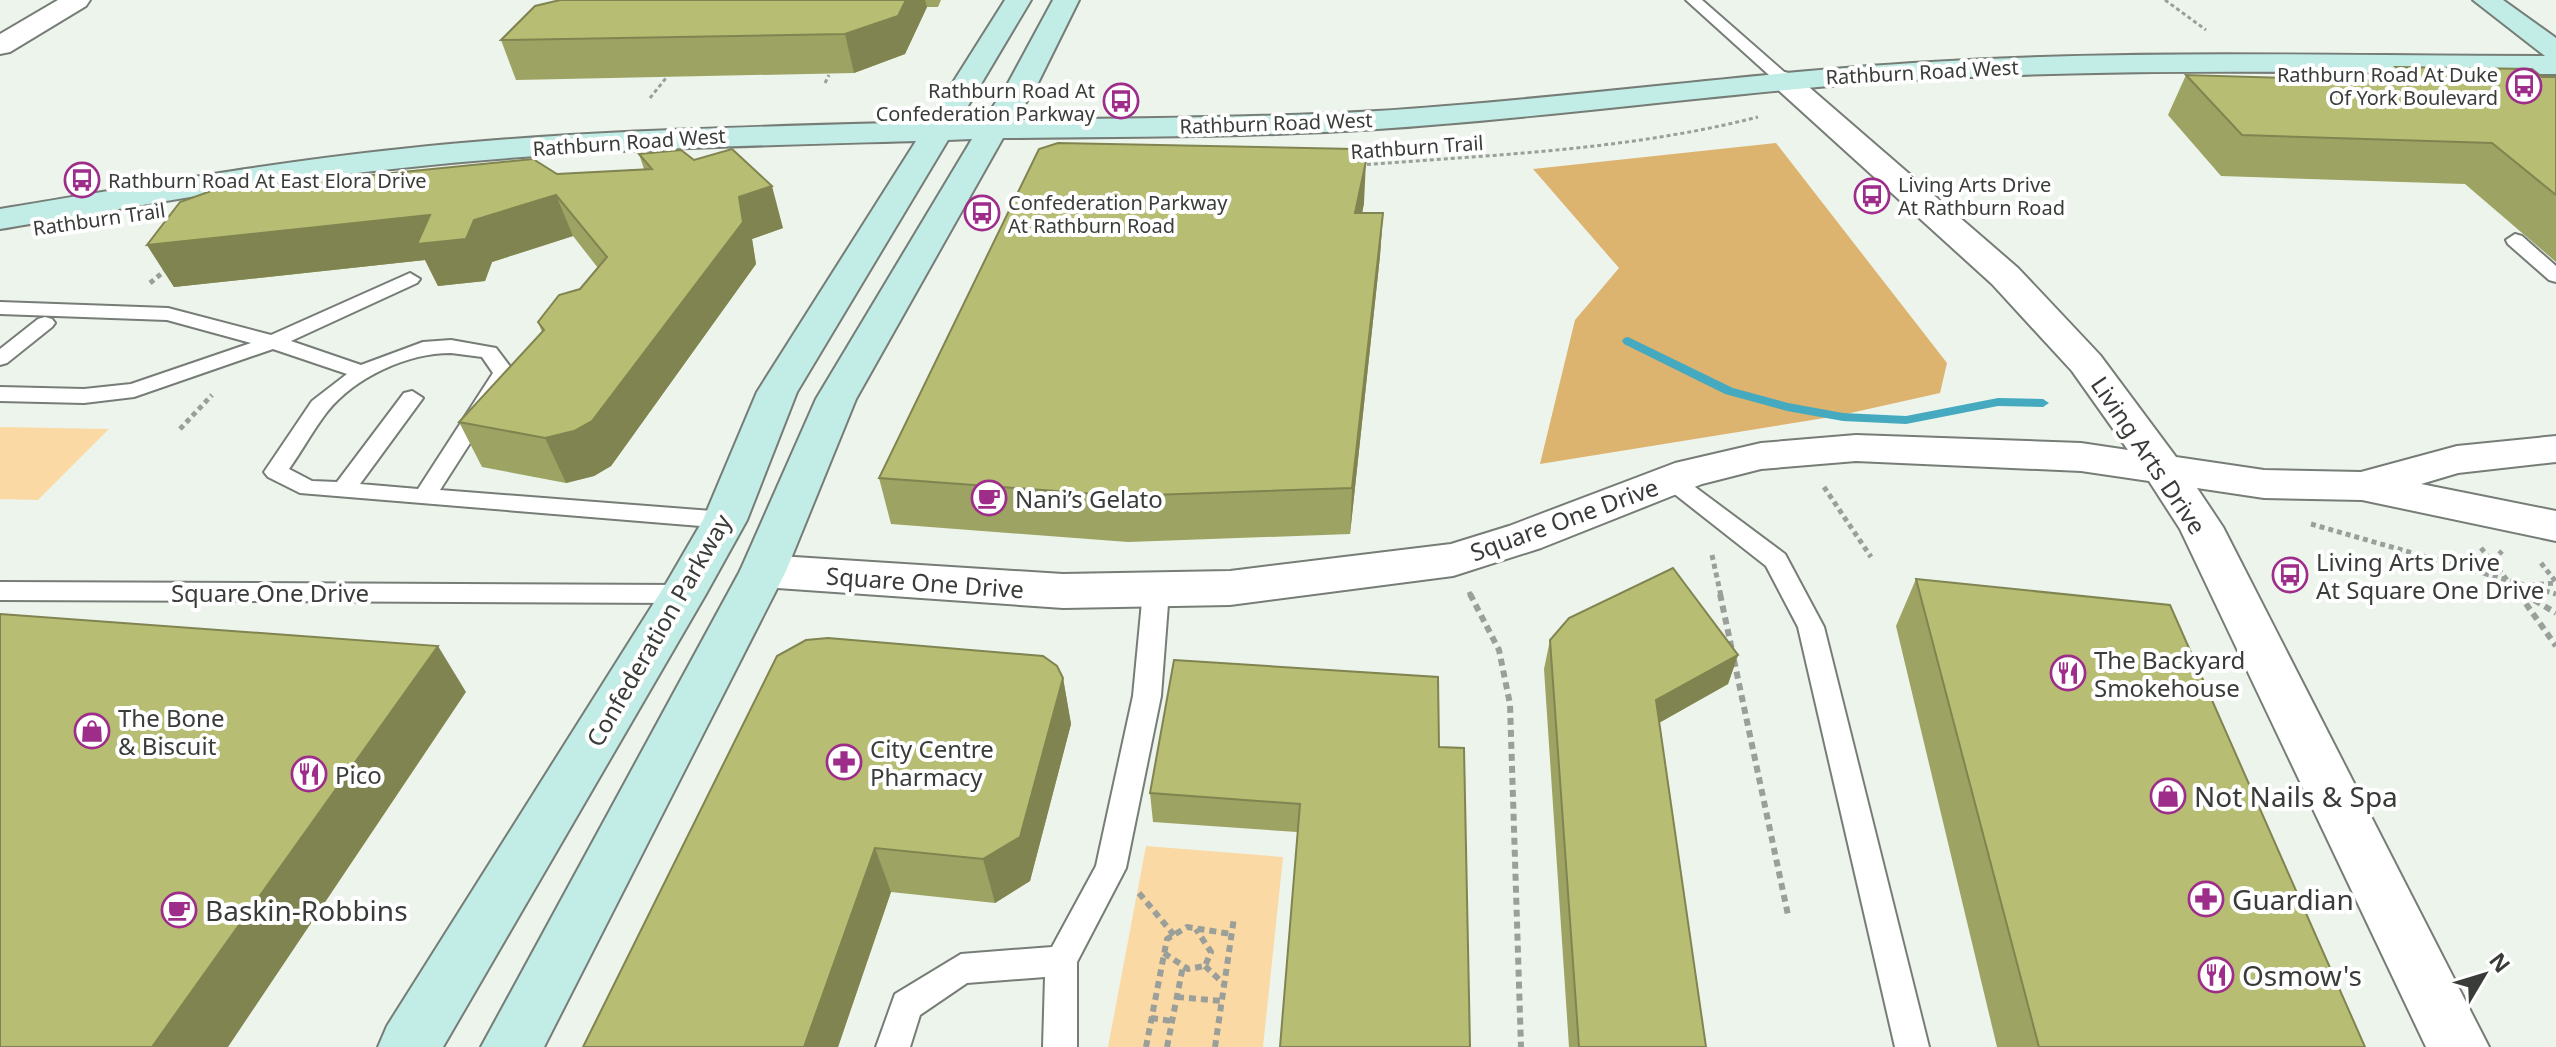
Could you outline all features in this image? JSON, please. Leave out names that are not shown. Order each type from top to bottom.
[{"type":"street","points":[[0,46],[77,0]]},
{"type":"street","name":"Confederation Parkway","points":[[409,1047],[725,520],[777,392],[941,130],[1018,0]]},
{"type":"street","points":[[512,1047],[763,571],[836,399],[964,174],[1021,87],[1066,0]]},
{"type":"street","points":[[2486,0],[2556,51]]},
{"type":"street","name":"Rathburn Road West","points":[[0,219],[256,177],[402,158],[635,140],[941,130],[1250,126],[1380,120],[1902,71],[2059,65],[2556,65]]},
{"type":"street","name":"Living Arts Drive","points":[[1785,81],[2005,276],[2086,363],[2162,468],[2201,527],[2371,878],[2458,1047]]},
{"type":"street","name":"Square One Drive","points":[[763,571],[1063,591],[1230,588],[1453,560],[1525,537],[1671,480],[1761,456],[1856,448],[2081,457],[2264,484],[2362,486],[2556,526]]},
{"type":"street","name":"Square One Drive","points":[[2362,486],[2457,460],[2556,449]]},
{"type":"lane","points":[[1693,0],[1785,81]]},
{"type":"lane","points":[[2515,240],[2556,276]]},
{"type":"lane","points":[[0,394],[84,396],[134,390],[273,342],[410,279]]},
{"type":"lane","points":[[0,308],[168,314],[273,342],[362,372]]},
{"type":"lane","points":[[0,359],[45,323]]},
{"type":"lane","points":[[424,497],[504,373],[489,352],[448,344],[413,348],[362,372],[320,406],[276,472],[308,488],[343,491],[725,520]]},
{"type":"lane","points":[[343,491],[412,398]]},
{"type":"lane","points":[[1671,480],[1776,560],[1811,627],[1912,1047]]},
{"type":"lane","name":"Square One Drive","points":[[0,591],[683,594]]},
{"type":"lane","points":[[1060,1047],[1061,961],[1111,868],[1147,696],[1156,591]]},
{"type":"lane","points":[[893,1047],[907,1005],[961,969],[1061,961]]},
{"type":"path","points":[[2165,0],[2211,34]]},
{"type":"path","points":[[825,83],[829,75]]},
{"type":"path","points":[[650,98],[666,78]]},
{"type":"path","name":"Rathburn Trail","points":[[1348,166],[1525,153],[1692,134],[1751,121],[1763,114]]},
{"type":"path","points":[[117,312],[173,264]]},
{"type":"path","points":[[1801,453],[1871,557]]},
{"type":"path","points":[[2298,520],[2556,594]]},
{"type":"path","points":[[2475,541],[2554,639],[2556,646]]},
{"type":"path","points":[[1711,550],[1788,915]]},
{"type":"path","points":[[1453,560],[1499,650],[1510,704],[1521,1047]]},
{"type":"path","points":[[2525,586],[2556,583]]},
{"type":"path","points":[[2516,590],[2556,613]]},
{"type":"path","points":[[1111,868],[1135,888],[1174,935]]},
{"type":"path","points":[[1215,1047],[1234,918]]},
{"type":"path","points":[[1146,1047],[1167,939],[1187,927],[1231,934]]},
{"type":"path","points":[[1196,929],[1211,952],[1205,966]]},
{"type":"path","points":[[1164,953],[1183,966],[1193,969],[1205,966]]},
{"type":"path","points":[[1167,1047],[1183,966]]},
{"type":"path","points":[[1205,966],[1224,984]]},
{"type":"path","points":[[1177,997],[1222,1001]]},
{"type":"path","points":[[1151,1018],[1172,1021]]},
{"type":"shaded area","points":[[1776,143],[1947,363],[1940,393],[1837,416],[1540,464],[1575,320],[1619,268],[1533,169]]},
{"type":"shaded area","points":[[0,427],[109,429],[38,500],[0,499]]},
{"type":"shaded area","points":[[1146,846],[1283,857],[1263,1047],[1108,1047]]},
{"type":"building","points":[[560,0],[906,0],[898,16],[845,34],[501,40],[535,6]]},
{"type":"building","points":[[2396,67],[2532,69],[2542,77],[2556,77],[2556,195],[2492,143],[2242,135],[2186,75],[2417,82]]},
{"type":"building","points":[[1058,143],[1353,149],[1351,161],[1366,161],[1355,213],[1383,213],[1352,488],[1123,496],[879,478],[1039,149]]},
{"type":"building","points":[[732,149],[772,186],[739,197],[743,222],[592,421],[574,431],[545,438],[459,422],[544,330],[538,322],[559,295],[580,289],[607,257],[556,195],[474,220],[466,239],[417,244],[430,215],[147,245],[180,202],[211,191],[533,159],[557,174],[652,169],[639,154],[681,150],[694,160]]},
{"type":"building","points":[[1673,568],[1738,655],[1656,700],[1706,1047],[1579,1047],[1550,640],[1569,618]]},
{"type":"building","points":[[1916,579],[2170,605],[2365,1047],[2039,1047]]},
{"type":"building","points":[[0,614],[438,646],[152,1047],[0,1047]]},
{"type":"building","points":[[828,638],[1043,656],[1057,666],[1063,678],[1020,837],[983,859],[875,848],[804,1047],[583,1047],[777,656],[806,640]]},
{"type":"building","points":[[1174,660],[1438,677],[1439,747],[1464,748],[1470,1047],[1280,1047],[1300,804],[1150,793]]},
{"type":"waterway","points":[[1628,341],[1729,391],[1787,407],[1843,417],[1906,420],[1998,402],[2043,403]]},
{"type":"place","name":"Rathburn Road At Duke Of York Boulevard","points":[[2524,86]]},
{"type":"place","name":"Rathburn Road At Confederation Parkway","points":[[1121,101]]},
{"type":"place","name":"Rathburn Road At East Elora Drive","points":[[82,180]]},
{"type":"place","name":"Living Arts Drive At Rathburn Road","points":[[1872,196]]},
{"type":"place","name":"Confederation Parkway At Rathburn Road","points":[[982,213]]},
{"type":"place","name":"Nani’s Gelato","points":[[989,498]]},
{"type":"place","name":"Living Arts Drive At Square One Drive","points":[[2290,575]]},
{"type":"place","name":"The Backyard Smokehouse","points":[[2068,673]]},
{"type":"place","name":"The Bone & Biscuit","points":[[92,731]]},
{"type":"place","name":"City Centre Pharmacy","points":[[844,762]]},
{"type":"place","name":"Pico","points":[[309,774]]},
{"type":"place","name":"Not Nails & Spa","points":[[2168,796]]},
{"type":"place","name":"Guardian","points":[[2206,899]]},
{"type":"place","name":"Baskin-Robbins","points":[[179,910]]},
{"type":"place","name":"Osmow's","points":[[2216,975]]}]
